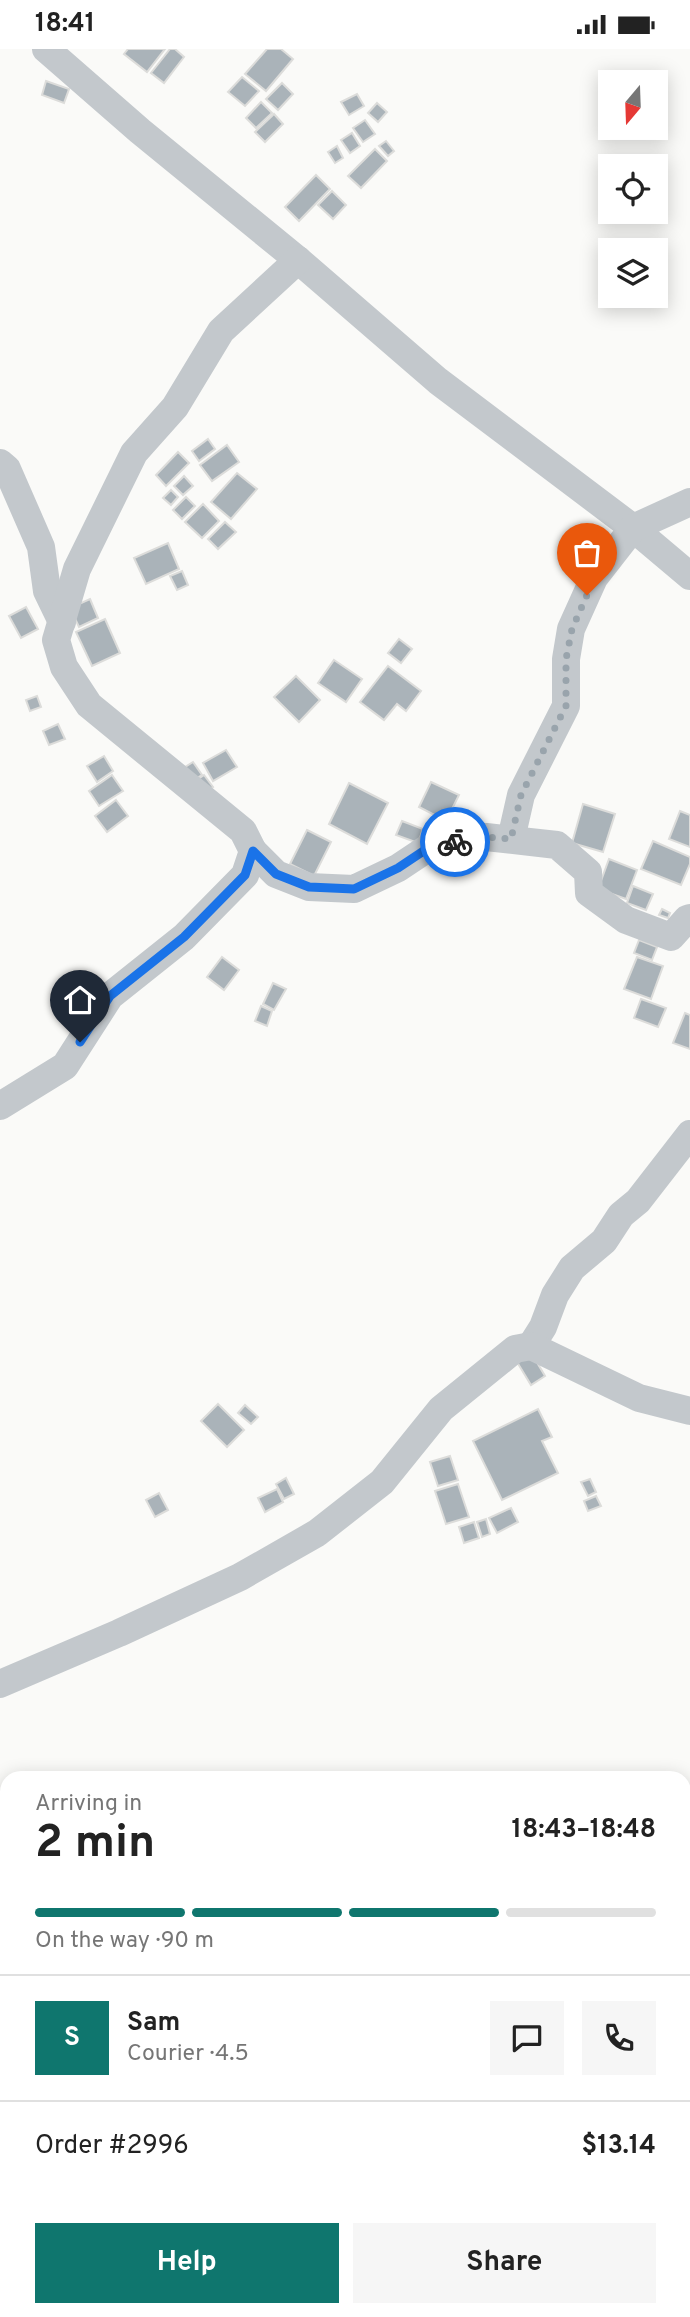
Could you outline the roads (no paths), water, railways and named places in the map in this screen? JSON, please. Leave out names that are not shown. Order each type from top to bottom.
[{"type":"street","points":[[46,49],[438,381],[633,528],[690,576]]},
{"type":"street","points":[[298,260],[221,331],[175,407],[134,453],[77,569],[56,639],[64,667],[89,705],[243,831],[253,851],[276,874],[309,887],[354,889],[398,868],[431,846],[486,837],[511,839],[557,845],[588,872],[589,893],[626,919],[671,937],[690,918]]},
{"type":"street","points":[[0,463],[7,469],[41,547],[47,591],[62,622]]},
{"type":"street","points":[[511,839],[521,795],[566,706],[566,659],[572,629],[594,578],[633,528],[690,502]]},
{"type":"street","points":[[0,1106],[65,1066],[110,996],[184,937],[245,875],[253,851]]},
{"type":"street","points":[[531,1346],[543,1328],[555,1295],[572,1268],[604,1241],[621,1215],[638,1201],[690,1134]]},
{"type":"street","points":[[0,1684],[240,1577],[317,1533],[382,1482],[441,1409],[515,1349],[531,1346],[639,1398],[690,1411]]}]
